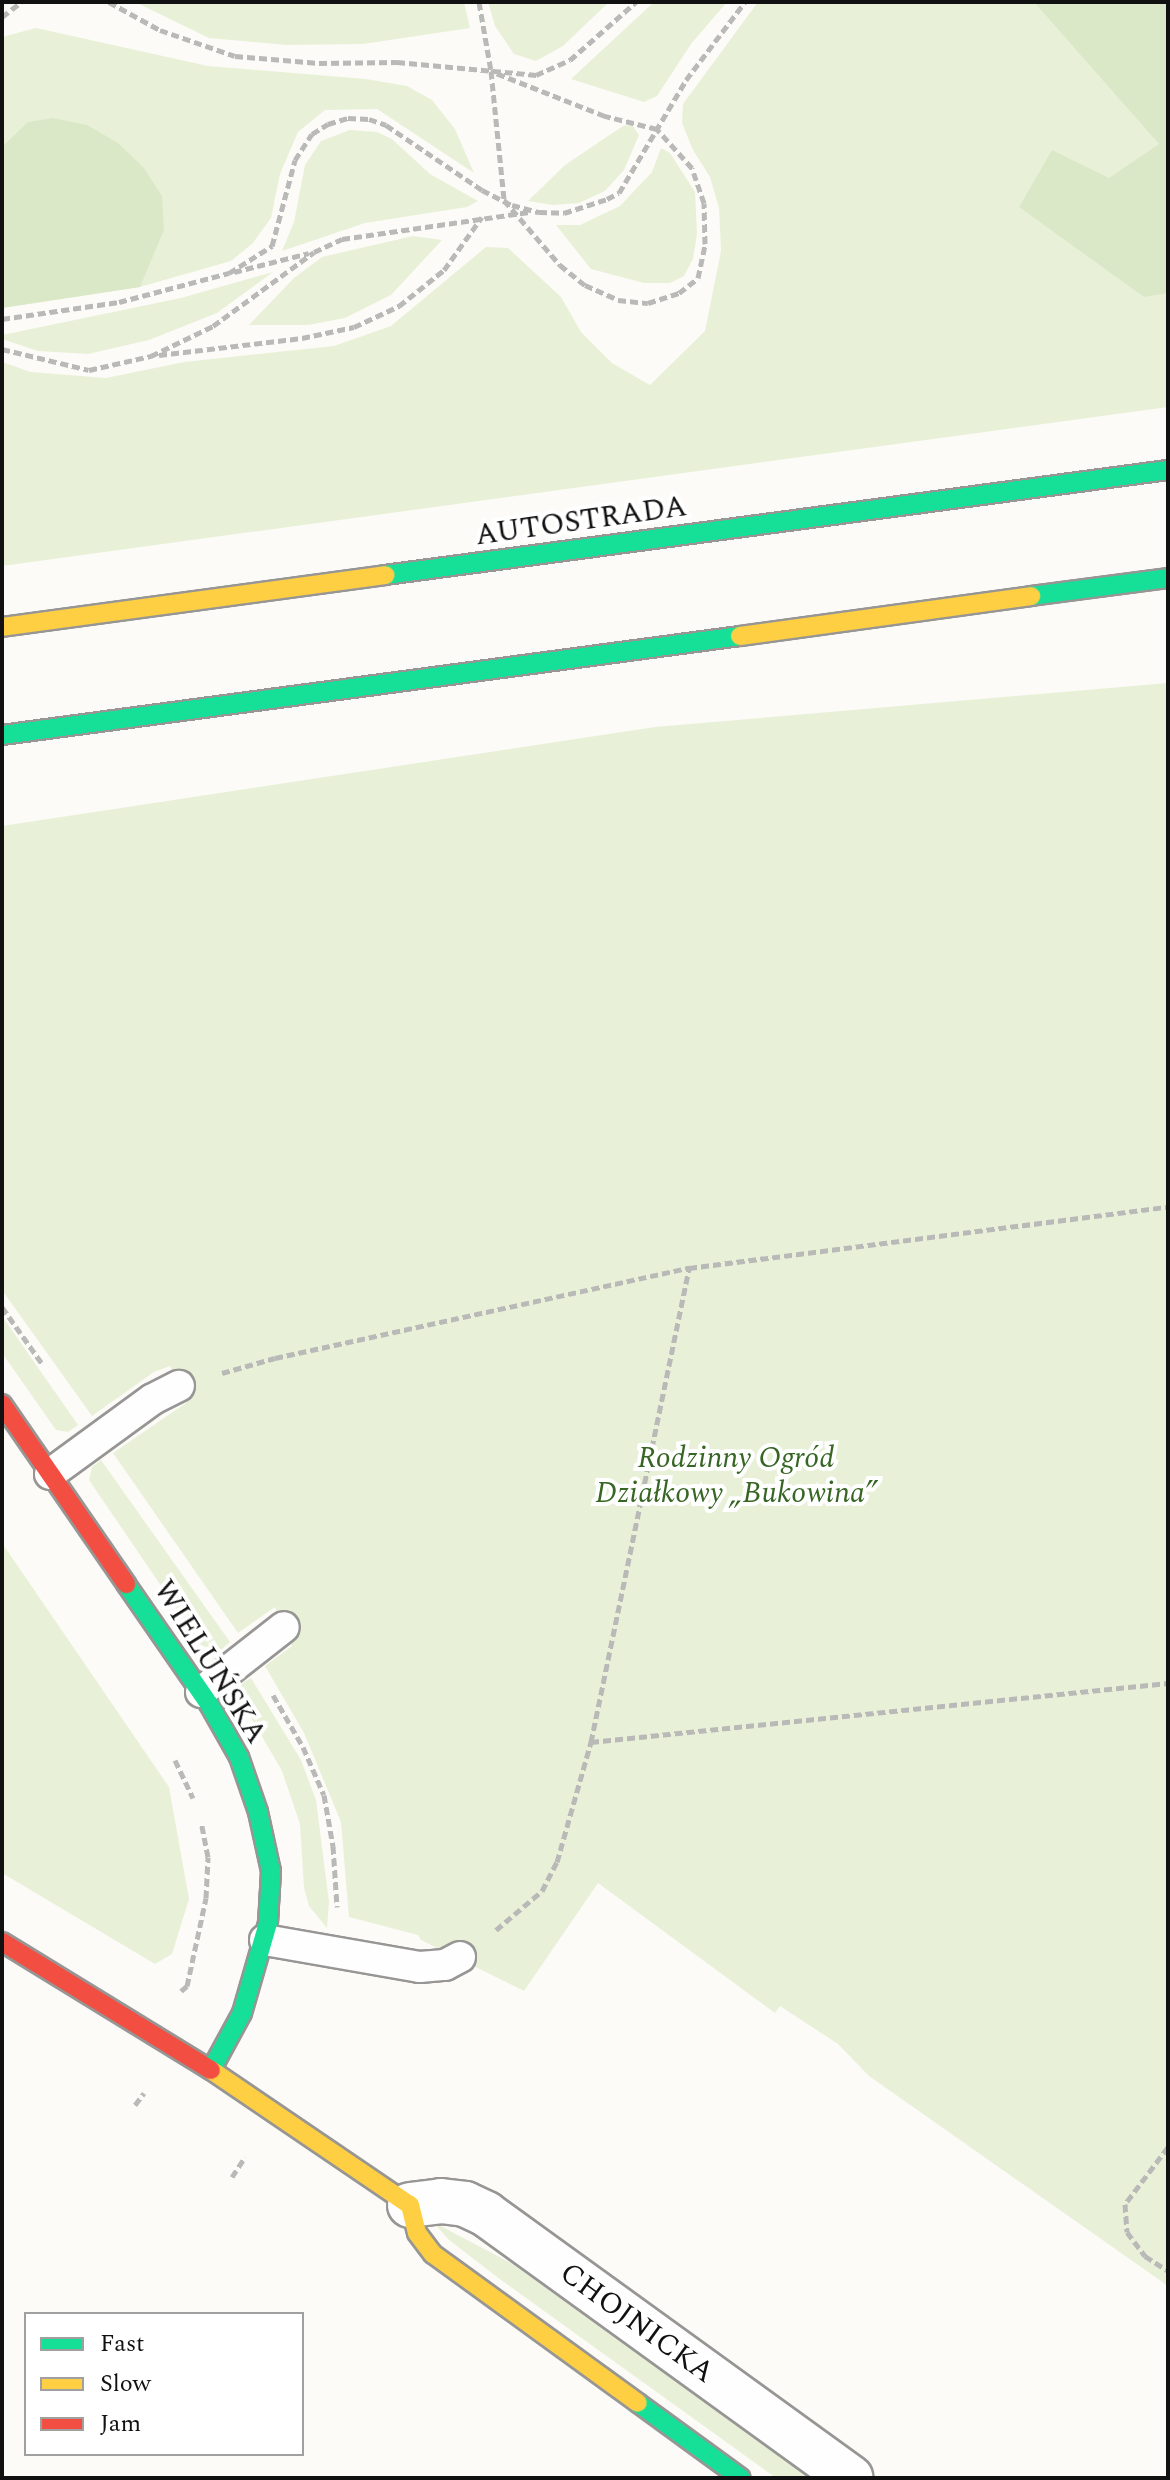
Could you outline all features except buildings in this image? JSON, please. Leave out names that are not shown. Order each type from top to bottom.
[{"type":"main road","name":"AUTOSTRADA","points":[[2,627],[1168,470]]},
{"type":"main road","points":[[2,735],[1168,578]]},
{"type":"main road","name":"WIELUŃSKA","points":[[2,1404],[201,1692],[239,1757],[262,1825],[271,1871],[265,1940],[242,2013],[211,2070]]},
{"type":"main road","points":[[2,1942],[211,2070],[410,2205],[417,2233],[433,2254],[741,2478]]},
{"type":"street","name":"CHOJNICKA","points":[[410,2205],[453,2203],[486,2214],[851,2478]]},
{"type":"lane","points":[[50,1474],[153,1399],[179,1386]]},
{"type":"lane","points":[[201,1692],[284,1627]]},
{"type":"lane","points":[[265,1940],[420,1967],[445,1965],[460,1957]]},
{"type":"path","points":[[2,17],[21,2]]},
{"type":"path","points":[[109,2],[160,30],[235,56],[319,63],[397,62],[536,75],[570,60],[636,2]]},
{"type":"path","points":[[479,2],[491,71],[504,200],[560,265],[585,285],[618,300],[648,303],[679,293],[698,278],[705,244],[704,203],[692,168],[657,129],[605,116],[491,71]]},
{"type":"path","points":[[2,319],[119,302],[314,252],[342,239],[514,212],[582,209],[619,193],[686,80],[745,2]]},
{"type":"path","points":[[229,273],[272,246],[295,160],[312,134],[328,124],[348,118],[369,119],[386,125],[504,200],[539,212]]},
{"type":"path","points":[[2,349],[89,370],[151,356],[302,338],[354,327],[399,306],[444,270],[482,216]]},
{"type":"path","points":[[151,356],[213,326],[314,252]]},
{"type":"path","points":[[179,1386],[275,1358],[689,1268],[1168,1207]]},
{"type":"path","points":[[460,1957],[524,1909],[542,1891],[557,1862],[591,1742],[689,1268]]},
{"type":"path","points":[[591,1742],[1168,1683]]},
{"type":"path","points":[[172,1754],[194,1801]]},
{"type":"path","points":[[187,1986],[206,1898],[208,1857],[199,1812]]},
{"type":"path","points":[[1168,2147],[1125,2204],[1127,2232],[1145,2256],[1168,2271]]},
{"type":"green space","points":[[135,2],[464,2],[470,28],[363,44],[286,45],[209,38]]},
{"type":"green space","points":[[488,2],[609,2],[563,46],[536,61],[514,54],[495,26]]},
{"type":"green space","points":[[654,2],[727,2],[691,44],[657,96],[644,102],[571,79]]},
{"type":"green space","points":[[758,2],[1168,2],[1168,407],[2,566],[2,362],[31,372],[106,378],[184,362],[334,346],[391,326],[486,247],[508,248],[561,297],[581,332],[612,363],[650,385],[705,331],[721,251],[719,208],[710,177],[693,150],[682,123],[683,104]]},
{"type":"green space","points":[[1034,2],[1168,2],[1168,293],[1144,297],[1019,207],[1052,150],[1109,178],[1159,144]]},
{"type":"green space","points":[[36,28],[208,66],[366,79],[407,86],[432,100],[455,129],[474,173],[377,109],[325,110],[298,132],[280,174],[271,218],[253,243],[231,261],[140,287],[2,308],[2,37]]},
{"type":"green space","points":[[53,118],[87,125],[118,143],[144,168],[162,196],[164,230],[140,287],[2,308],[2,147],[28,122]]},
{"type":"green space","points":[[632,125],[639,135],[624,170],[605,191],[579,203],[553,205],[528,201],[565,165],[623,126]]},
{"type":"green space","points":[[350,130],[377,132],[392,139],[430,174],[478,201],[467,207],[365,223],[282,251],[294,222],[305,165],[321,141]]},
{"type":"green space","points":[[661,148],[670,153],[695,192],[697,234],[693,259],[684,276],[670,283],[644,283],[591,269],[556,225],[580,225],[620,206],[652,172]]},
{"type":"green space","points":[[413,236],[442,240],[391,295],[345,318],[308,325],[249,325],[294,278],[322,257]]},
{"type":"green space","points":[[273,272],[217,313],[149,340],[88,354],[38,351],[2,339],[2,335],[181,298]]},
{"type":"green space","name":"Rodzinny Ogród Działkowy „Bukowina”","points":[[1168,683],[1168,2286],[869,2076],[838,2044],[780,2006],[775,2013],[598,1883],[524,1991],[421,1940],[418,1935],[349,1917],[341,1822],[304,1733],[265,1666],[292,1646],[275,1607],[238,1633],[113,1453],[186,1403],[170,1366],[154,1372],[92,1416],[2,1290],[2,826],[655,727]]},
{"type":"green space","points":[[2,1316],[78,1425],[68,1432],[56,1430],[2,1353]]},
{"type":"green space","points":[[101,1460],[230,1642],[222,1649],[202,1646],[89,1480],[92,1467]]},
{"type":"green space","points":[[2,1543],[169,1787],[189,1899],[172,1954],[155,1964],[2,1873]]},
{"type":"green space","points":[[251,1678],[301,1760],[316,1800],[329,1902],[327,1928],[309,1906],[304,1888],[300,1824],[282,1771],[239,1697],[242,1683]]},
{"type":"green space","points":[[433,2222],[511,2263],[810,2478],[776,2478],[501,2280],[449,2240]]},
{"type":"traffic: fast","points":[[385,575],[1168,470]]},
{"type":"traffic: fast","points":[[1031,596],[1168,578]]},
{"type":"traffic: fast","points":[[2,735],[740,636]]},
{"type":"traffic: fast","points":[[126,1584],[209,1704],[239,1757],[258,1812],[271,1871],[268,1923],[242,2013],[211,2070]]},
{"type":"traffic: fast","points":[[638,2403],[741,2478]]},
{"type":"traffic: slow","points":[[2,627],[385,575]]},
{"type":"traffic: slow","points":[[740,636],[1031,596]]},
{"type":"traffic: slow","points":[[211,2070],[410,2205],[417,2233],[433,2254],[638,2403]]},
{"type":"traffic: jam","points":[[2,1404],[126,1584]]},
{"type":"traffic: jam","points":[[2,1942],[211,2070]]}]
